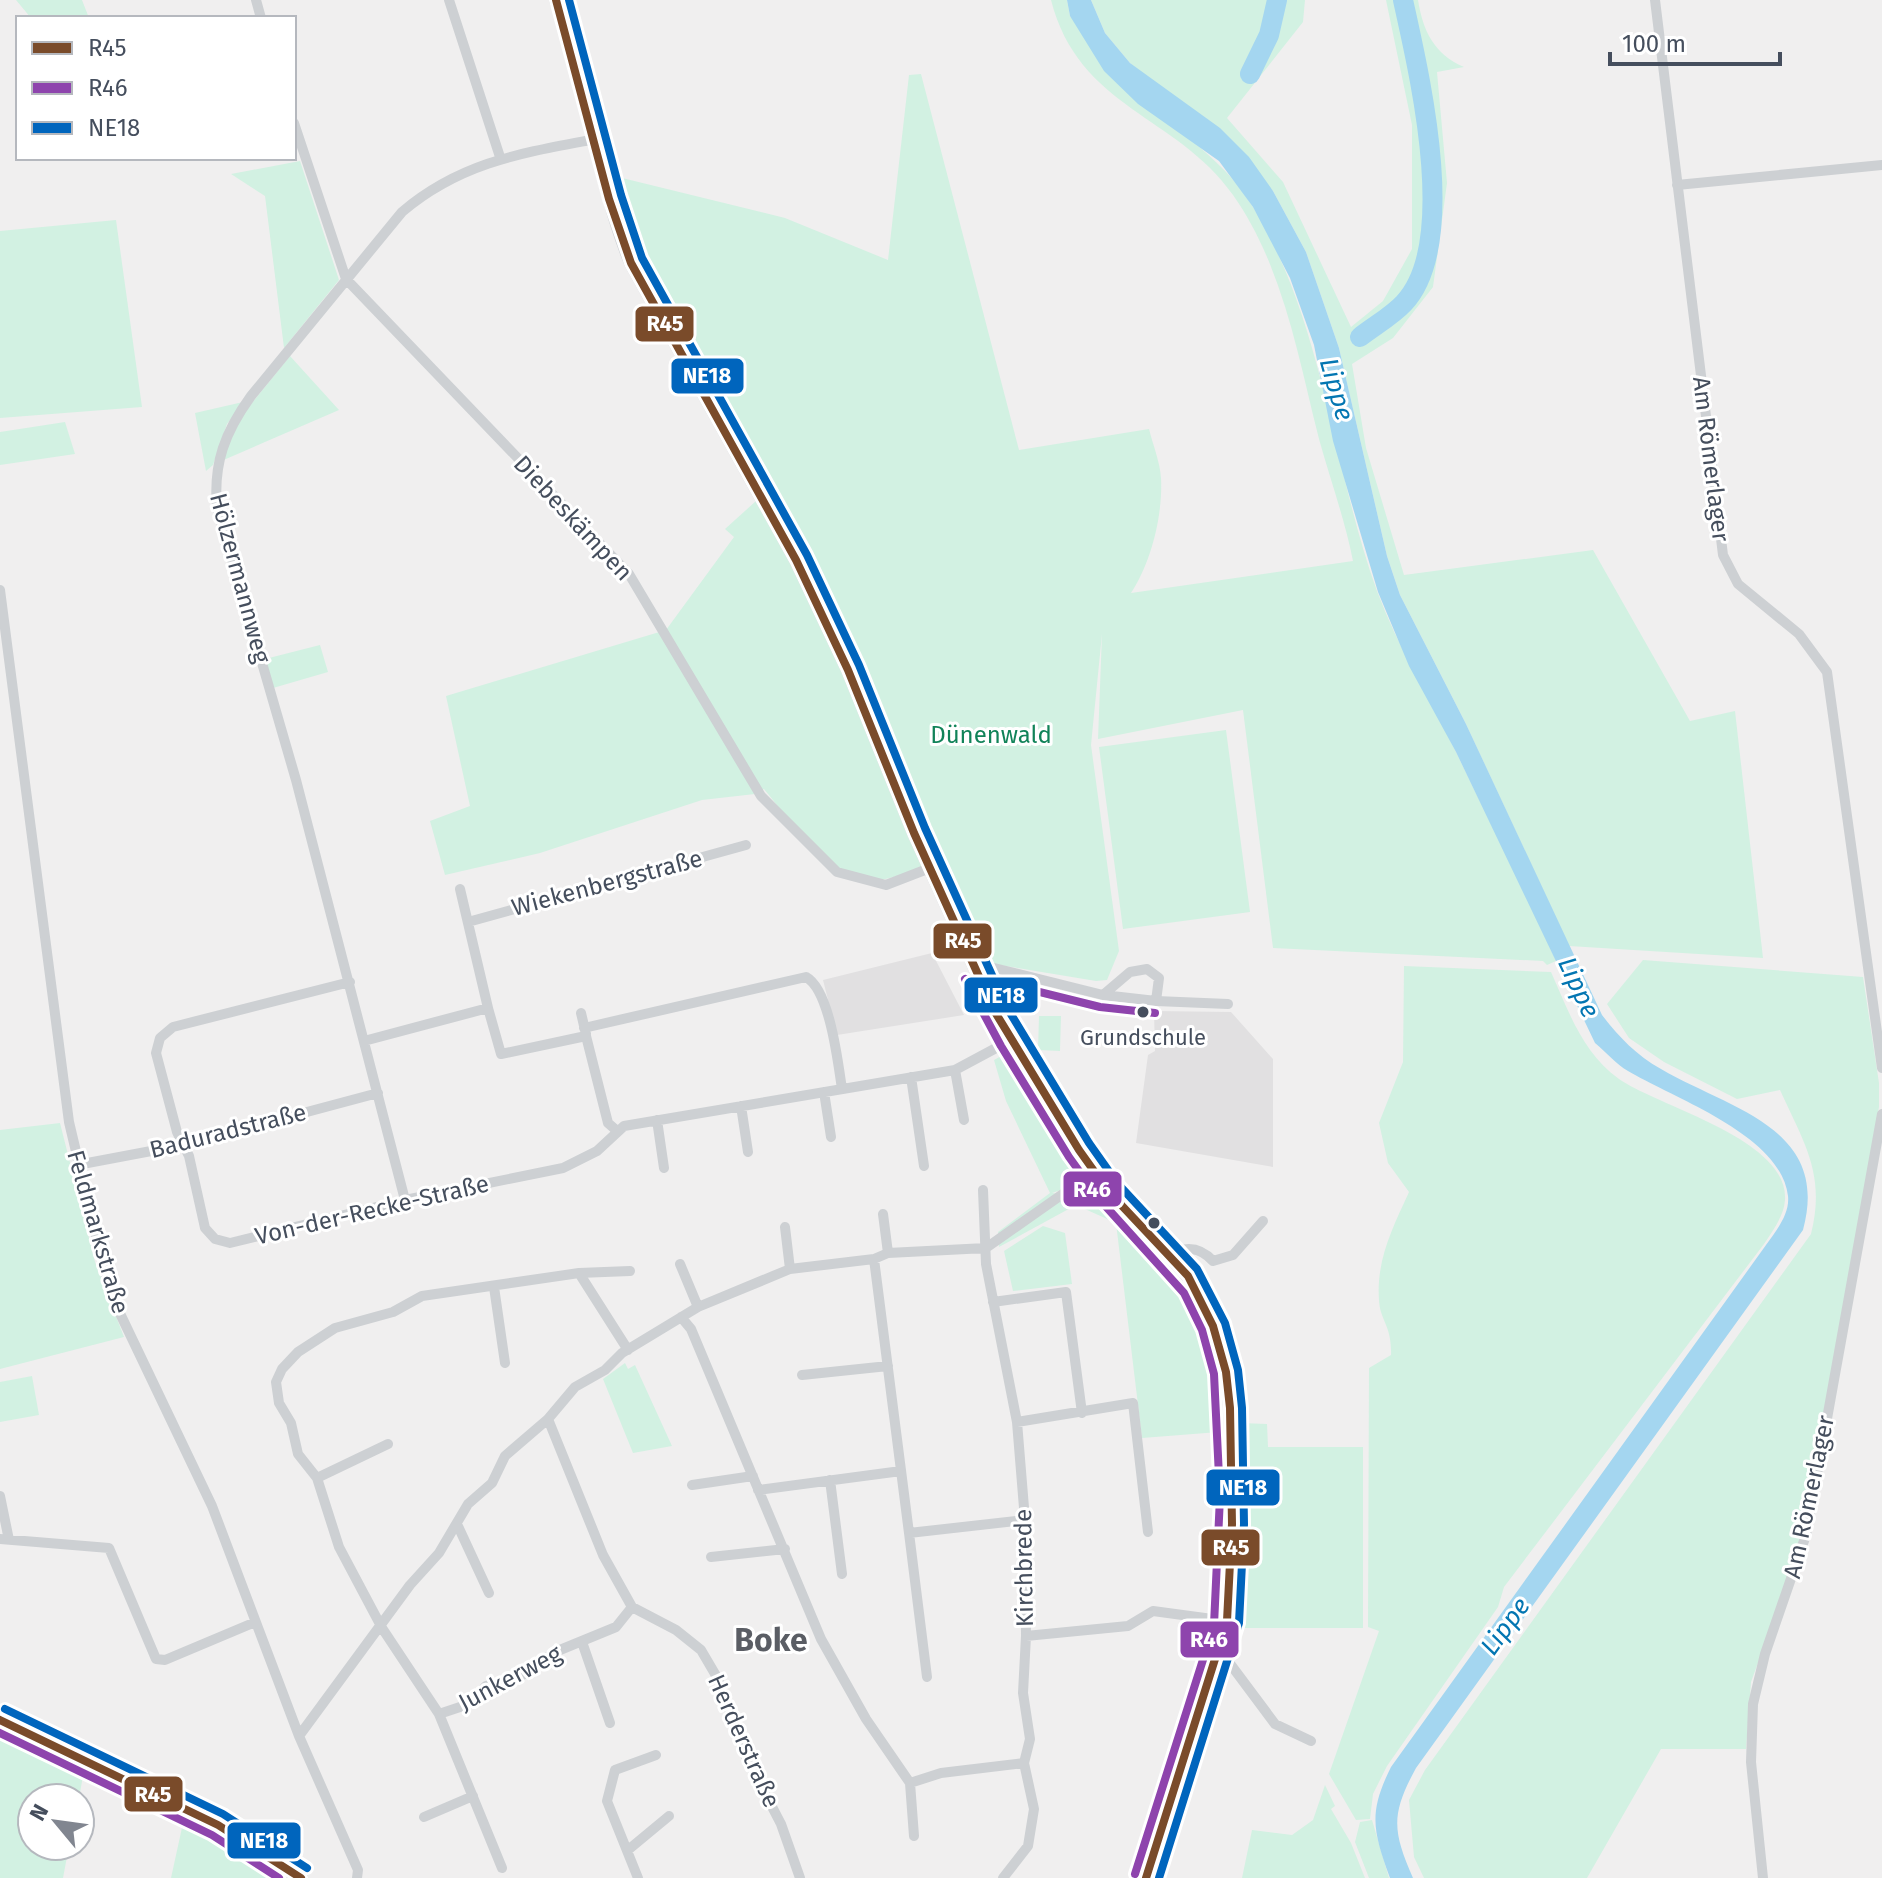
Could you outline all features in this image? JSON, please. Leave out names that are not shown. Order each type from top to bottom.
[{"type":"main road","points":[[556,0],[596,139],[613,220],[631,263],[796,560],[848,670],[976,973],[1011,1040],[1094,1172],[1188,1276],[1208,1313],[1228,1385],[1232,1497],[1227,1621],[1146,1878]]},
{"type":"main road","points":[[0,1720],[218,1825],[301,1878]]},
{"type":"street","points":[[449,0],[500,157]]},
{"type":"street","name":"Am Römerlager","points":[[1655,0],[1723,555],[1738,584],[1799,634],[1827,672],[1882,1068]]},
{"type":"street","name":"Diebeskämpen","points":[[296,129],[346,279],[629,574],[761,796],[837,872],[886,885],[930,868]]},
{"type":"street","name":"Hölzermannweg","points":[[405,1200],[350,982],[217,508],[216,464],[229,426],[402,212],[426,192],[500,157],[596,139]]},
{"type":"street","points":[[1677,185],[1882,165]]},
{"type":"street","name":"Feldmarkstraße","points":[[0,590],[56,1041],[77,1165],[115,1303],[212,1506],[253,1623],[345,1837],[358,1870],[357,1878]]},
{"type":"street","name":"Wiekenbergstraße","points":[[468,922],[746,845]]},
{"type":"street","points":[[460,889],[501,1054],[806,977],[818,988],[830,1027],[842,1089]]},
{"type":"street","points":[[976,973],[990,967],[1103,995],[1228,1004]]},
{"type":"street","points":[[1103,995],[1130,972],[1147,969],[1159,978],[1156,1001]]},
{"type":"street","points":[[183,1145],[156,1053],[160,1038],[173,1027],[350,982]]},
{"type":"street","points":[[364,1041],[488,1008]]},
{"type":"street","points":[[581,1013],[608,1123],[616,1130]]},
{"type":"street","name":"Von-der-Recke-Straße","points":[[183,1145],[205,1228],[222,1242],[563,1168],[597,1151],[616,1130],[657,1120],[955,1070],[1011,1040]]},
{"type":"street","points":[[955,1070],[964,1120]]},
{"type":"street","points":[[911,1077],[924,1166]]},
{"type":"street","points":[[824,1092],[831,1137]]},
{"type":"street","name":"Baduradstraße","points":[[77,1165],[183,1145],[378,1093]]},
{"type":"street","points":[[741,1106],[748,1152]]},
{"type":"street","name":"Am Römerlager","points":[[1763,1878],[1751,1762],[1753,1704],[1765,1654],[1806,1535],[1876,1177],[1882,1114]]},
{"type":"street","points":[[657,1120],[664,1168]]},
{"type":"street","points":[[299,1736],[382,1628],[468,1504],[492,1483],[505,1456],[548,1419],[575,1387],[698,1307],[790,1269],[874,1259],[888,1253],[986,1248],[1094,1172]]},
{"type":"street","name":"Kirchbrede","points":[[983,1190],[993,1302],[1017,1422],[1025,1520],[1023,1693],[1030,1739],[1024,1763],[1034,1809],[1028,1846],[1003,1878]]},
{"type":"street","points":[[883,1214],[888,1253]]},
{"type":"street","points":[[1169,1255],[1182,1248],[1200,1251],[1213,1261],[1227,1258],[1263,1221]]},
{"type":"street","points":[[785,1227],[790,1269]]},
{"type":"street","points":[[874,1259],[927,1677]]},
{"type":"street","points":[[680,1264],[698,1307]]},
{"type":"street","points":[[502,1868],[439,1714],[382,1628],[339,1547],[317,1478],[298,1454],[291,1423],[279,1403],[276,1382],[282,1369],[298,1352],[335,1328],[393,1312],[422,1296],[579,1273],[630,1271]]},
{"type":"street","points":[[579,1273],[628,1350]]},
{"type":"street","points":[[494,1287],[505,1363]]},
{"type":"street","points":[[993,1302],[1066,1292],[1082,1413]]},
{"type":"street","points":[[681,1317],[691,1329],[833,1662],[910,1783],[914,1836]]},
{"type":"street","points":[[802,1375],[888,1366]]},
{"type":"street","points":[[1017,1422],[1133,1403],[1148,1532]]},
{"type":"street","points":[[548,1419],[603,1555],[632,1607]]},
{"type":"street","points":[[317,1478],[388,1444]]},
{"type":"street","points":[[758,1490],[901,1471]]},
{"type":"street","points":[[692,1485],[753,1476]]},
{"type":"street","points":[[830,1480],[842,1574]]},
{"type":"street","points":[[0,1496],[4,1539],[109,1548],[156,1659],[165,1660],[253,1623]]},
{"type":"street","points":[[909,1533],[1025,1520]]},
{"type":"street","points":[[457,1524],[489,1593]]},
{"type":"street","points":[[711,1557],[785,1549]]},
{"type":"street","name":"Junkerweg","points":[[439,1714],[469,1704],[486,1686],[525,1674],[555,1652],[616,1627],[632,1607]]},
{"type":"street","name":"Herderstraße","points":[[632,1607],[676,1630],[701,1650],[718,1679],[743,1751],[781,1824],[800,1878]]},
{"type":"street","points":[[1026,1636],[1128,1626],[1153,1611],[1227,1621]]},
{"type":"street","name":"Junkerweg","points":[[582,1642],[610,1723]]},
{"type":"street","points":[[1218,1657],[1231,1665],[1275,1724],[1311,1741]]},
{"type":"street","points":[[638,1878],[607,1801],[615,1770],[656,1755]]},
{"type":"street","points":[[910,1783],[941,1773],[1024,1763]]},
{"type":"street","points":[[424,1817],[473,1796]]},
{"type":"street","points":[[628,1850],[669,1816]]},
{"type":"shaded area","points":[[932,953],[964,1015],[837,1035],[823,980]]},
{"type":"shaded area","points":[[1154,1011],[1231,1012],[1273,1059],[1273,1167],[1136,1143],[1148,1055],[1155,1051]]},
{"type":"green space","points":[[16,0],[82,0],[88,16],[29,16]]},
{"type":"green space","name":"Dünenwald","points":[[1051,0],[1067,0],[1070,16],[1155,105],[1229,175],[1253,207],[1277,252],[1312,347],[1361,543],[1377,591],[1556,961],[1547,965],[1543,961],[1273,948],[1243,710],[1098,739],[1102,634],[1091,745],[1119,951],[1107,980],[1096,981],[987,963],[979,967],[856,661],[671,323],[675,321],[636,249],[614,176],[785,218],[888,260],[909,75],[921,74],[1019,450],[1149,429],[1160,472],[1160,507],[1150,553],[1131,593],[1353,561],[1287,312],[1265,251],[1250,222],[1233,195],[1210,168],[1106,89],[1083,65],[1065,36]]},
{"type":"green space","points":[[1091,0],[1305,0],[1303,22],[1227,118],[1283,182],[1351,327],[1383,301],[1412,249],[1412,125],[1386,0],[1418,0],[1423,22],[1432,40],[1445,55],[1464,67],[1437,72],[1447,183],[1433,287],[1393,338],[1352,364],[1366,448],[1404,575],[1593,550],[1690,721],[1735,711],[1763,958],[1569,946],[1466,724],[1400,595],[1387,556],[1339,348],[1306,252],[1273,191],[1130,63],[1105,33]]},
{"type":"green space","points":[[300,161],[339,280],[284,348],[265,196],[231,174]]},
{"type":"green space","points":[[116,220],[142,407],[0,418],[0,231]]},
{"type":"green space","points":[[290,356],[339,410],[219,462],[231,429]]},
{"type":"green space","points":[[243,402],[227,424],[213,465],[206,471],[195,413]]},
{"type":"green space","points":[[65,422],[75,454],[0,465],[0,432]]},
{"type":"green space","points":[[756,501],[826,635],[923,867],[874,880],[843,871],[798,831],[764,789],[755,794],[702,800],[540,853],[445,875],[430,821],[470,806],[446,696],[666,630],[734,537],[725,529]]},
{"type":"green space","points":[[320,645],[328,672],[273,688],[265,659]]},
{"type":"green space","points":[[1226,730],[1250,912],[1123,929],[1099,747]]},
{"type":"green space","points":[[1643,960],[1863,977],[1879,1083],[1879,1107],[1799,1550],[1751,1682],[1746,1749],[1661,1749],[1587,1878],[1424,1878],[1414,1857],[1409,1800],[1425,1770],[1811,1234],[1816,1194],[1814,1176],[1804,1143],[1780,1090],[1737,1099],[1664,1062],[1629,1038],[1607,1004]]},
{"type":"green space","points":[[1404,966],[1551,972],[1586,1044],[1606,1068],[1638,1090],[1745,1142],[1766,1159],[1781,1178],[1785,1200],[1780,1217],[1764,1244],[1504,1587],[1498,1607],[1387,1766],[1373,1794],[1370,1819],[1356,1820],[1329,1774],[1379,1631],[1368,1627],[1369,1368],[1391,1355],[1390,1337],[1380,1307],[1380,1271],[1387,1244],[1409,1192],[1388,1163],[1379,1123],[1403,1062]]},
{"type":"green space","points":[[1039,1016],[1061,1016],[1060,1051],[1038,1050]]},
{"type":"green space","points":[[1003,1055],[1079,1176],[1052,1193],[1069,1195],[1085,1188],[1163,1274],[1196,1322],[1215,1376],[1219,1432],[1142,1438],[1116,1223],[1076,1205],[999,1247],[998,1232],[1050,1193],[1006,1101],[994,1060]]},
{"type":"green space","points":[[60,1123],[95,1262],[124,1337],[0,1369],[0,1130]]},
{"type":"green space","points":[[1043,1226],[1065,1233],[1072,1284],[1013,1291],[1004,1251]]},
{"type":"green space","points":[[625,1363],[628,1369],[635,1365],[672,1446],[633,1453],[603,1379]]},
{"type":"green space","points":[[32,1376],[39,1415],[0,1422],[0,1382]]},
{"type":"green space","points":[[1241,1423],[1267,1424],[1268,1447],[1363,1447],[1363,1628],[1242,1628]]},
{"type":"green space","points":[[0,1736],[83,1776],[82,1782],[16,1782],[16,1862],[66,1862],[63,1878],[0,1878]]},
{"type":"green space","points":[[1325,1785],[1335,1806],[1331,1809],[1351,1843],[1365,1878],[1242,1878],[1252,1830],[1292,1835],[1313,1820]]},
{"type":"green space","points":[[1372,1820],[1389,1878],[1369,1878],[1355,1842],[1360,1822]]},
{"type":"green space","points":[[183,1823],[274,1878],[171,1878]]},
{"type":"water","name":"Lippe","points":[[1067,0],[1091,0],[1105,33],[1130,63],[1220,128],[1249,157],[1273,191],[1306,252],[1339,348],[1387,556],[1400,595],[1466,724],[1602,1015],[1628,1045],[1652,1064],[1768,1126],[1788,1144],[1802,1167],[1808,1195],[1803,1230],[1416,1768],[1402,1798],[1397,1822],[1401,1847],[1413,1878],[1390,1878],[1377,1834],[1376,1810],[1391,1767],[1774,1234],[1785,1216],[1788,1196],[1781,1174],[1767,1155],[1747,1137],[1628,1071],[1595,1043],[1456,752],[1409,666],[1378,592],[1333,441],[1314,345],[1290,278],[1253,207],[1219,161],[1138,104],[1104,71],[1070,16]]},
{"type":"waterway","points":[[1250,74],[1269,35],[1277,0]]},
{"type":"waterway","points":[[1360,337],[1404,303],[1421,276],[1430,241],[1433,200],[1430,156],[1418,70],[1403,0]]},
{"type":"transit line","name":"R45","points":[[556,0],[609,199],[631,263],[796,560],[848,670],[914,833],[995,1012],[1079,1150],[1109,1192],[1188,1276],[1213,1326],[1226,1372],[1230,1408],[1232,1524],[1227,1621],[1146,1878]]},
{"type":"transit line","name":"NE18","points":[[569,0],[621,195],[642,258],[807,555],[859,665],[925,828],[1006,1006],[1089,1143],[1118,1184],[1197,1269],[1225,1323],[1238,1370],[1242,1408],[1244,1524],[1239,1623],[1159,1878]]},
{"type":"transit line","name":"R46","points":[[965,979],[1001,1046],[1069,1157],[1100,1200],[1184,1293],[1202,1330],[1214,1374],[1220,1497],[1214,1625],[1135,1874]]},
{"type":"transit line","name":"R46","points":[[981,984],[991,980],[1100,1007],[1155,1013]]},
{"type":"transit line","name":"NE18","points":[[5,1709],[223,1814],[307,1868]]},
{"type":"transit line","name":"R45","points":[[0,1720],[218,1825],[301,1878]]},
{"type":"transit line","name":"R46","points":[[0,1733],[212,1835],[279,1878]]},
{"type":"place","name":"Grundschule","points":[[1143,1012]]},
{"type":"district","name":"Boke","points":[[771,1640]]}]
